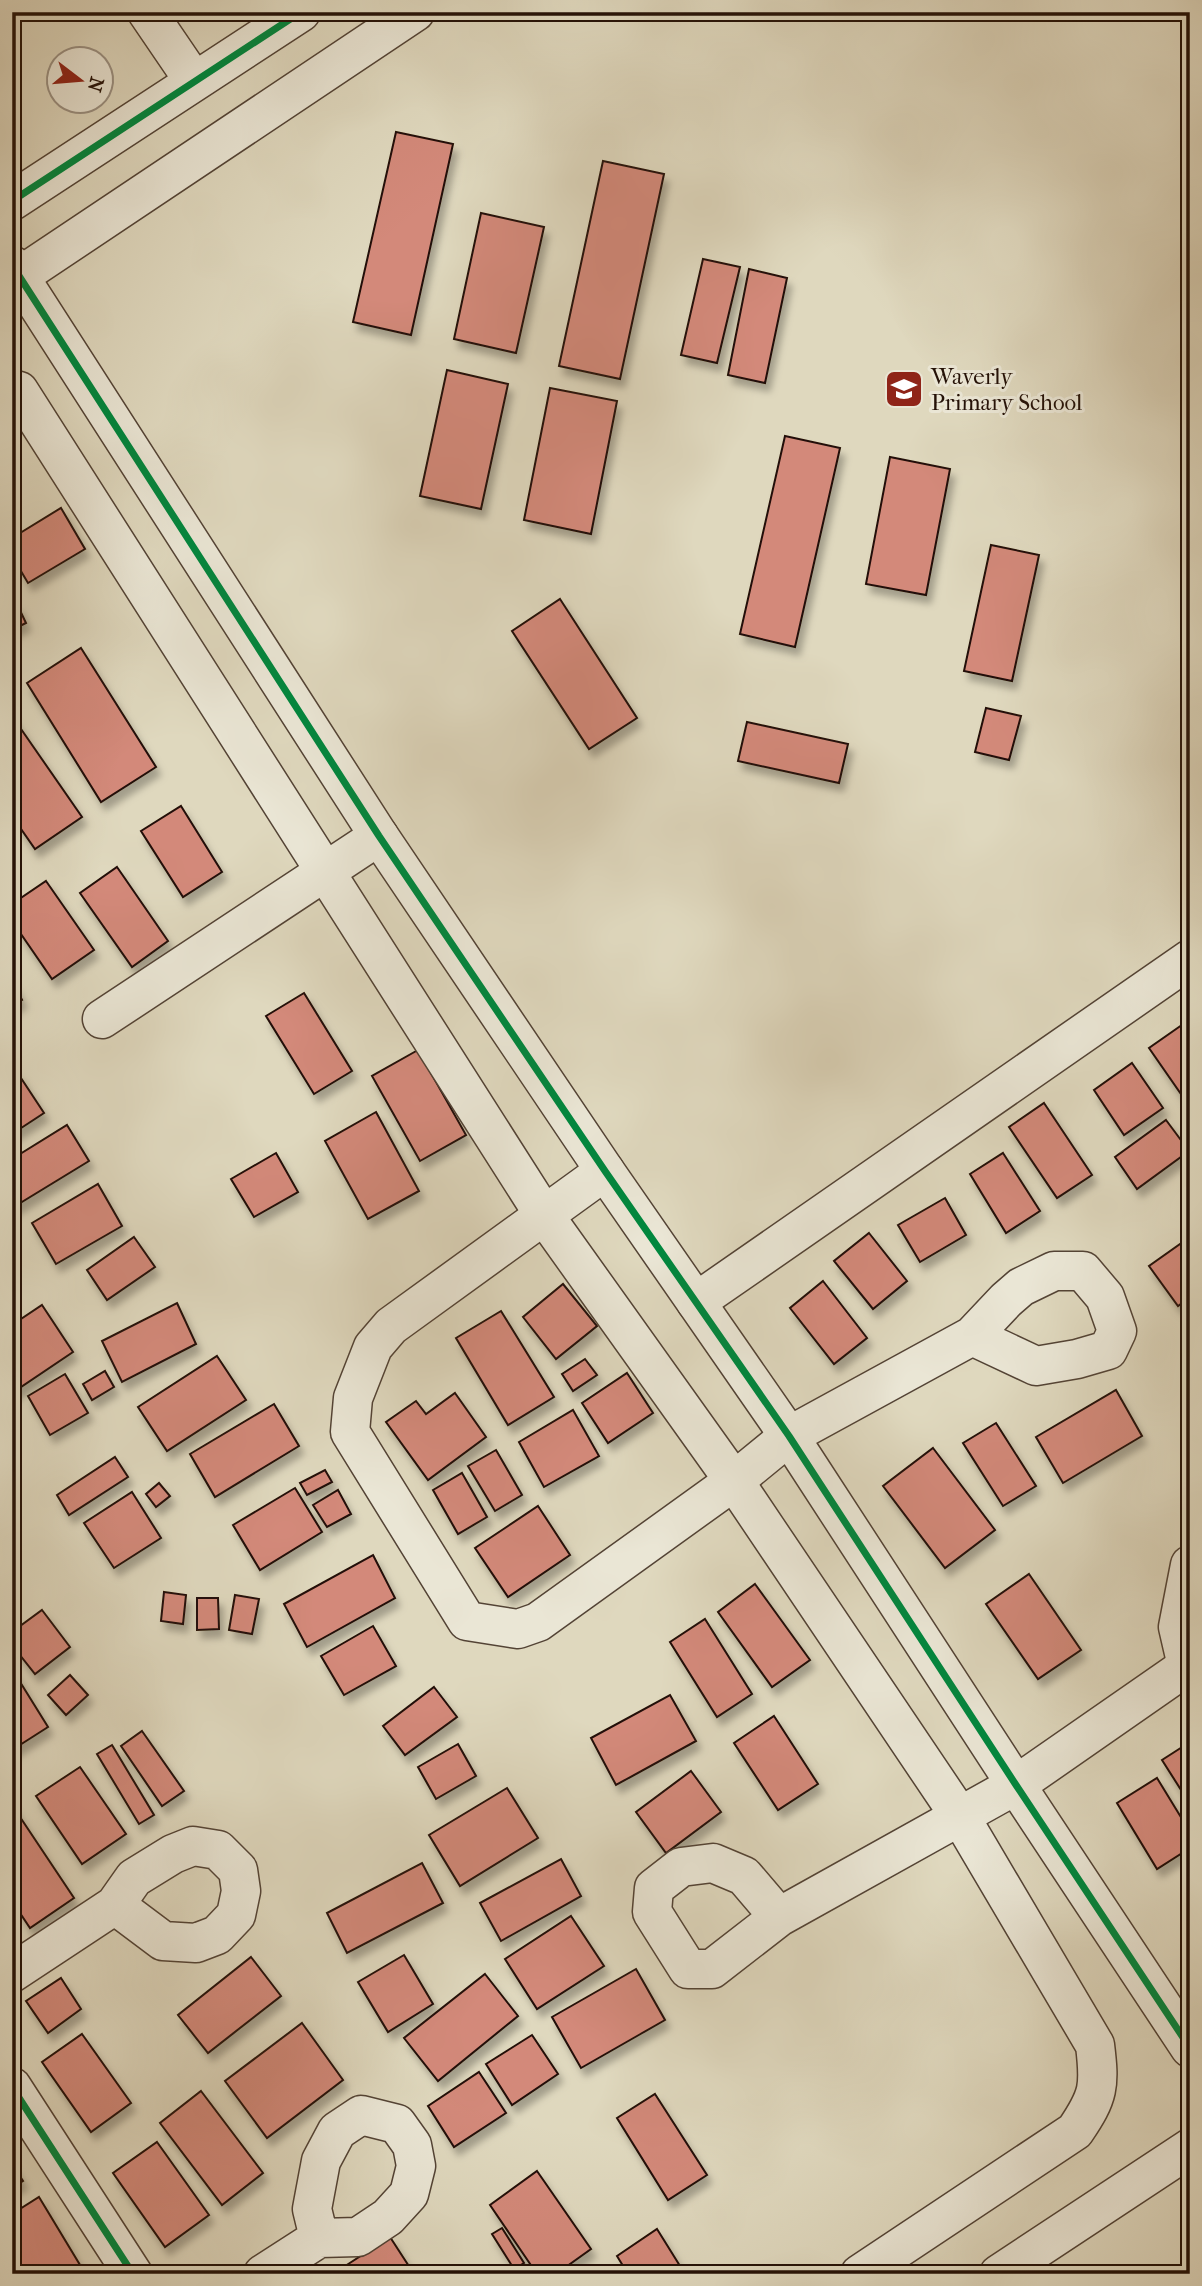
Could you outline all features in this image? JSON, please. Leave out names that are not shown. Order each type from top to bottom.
[{"type":"street","points":[[147,12],[194,81]]},
{"type":"street","points":[[12,201],[301,12]]},
{"type":"street","points":[[415,12],[16,270],[379,836],[789,1436],[1190,2048]]},
{"type":"street","points":[[12,389],[19,391],[544,1215],[734,1481],[961,1818],[1095,2045],[1099,2078],[1093,2105],[1075,2130],[860,2274]]},
{"type":"street","points":[[102,1019],[379,836]]},
{"type":"street","points":[[696,1302],[1190,958]]},
{"type":"street","points":[[606,1171],[391,1326],[373,1347],[353,1398],[350,1432],[467,1621],[518,1629],[538,1622],[734,1481],[789,1436],[971,1336]]},
{"type":"street","points":[[779,1917],[1016,1785],[1188,1665],[1178,1627],[1190,1565]]},
{"type":"street","points":[[12,1973],[116,1905]]},
{"type":"street","points":[[12,2087],[133,2274]]},
{"type":"street","points":[[999,2274],[1190,2148]]},
{"type":"street","points":[[263,2274],[319,2238]]},
{"type":"building","points":[[396,132],[453,144],[411,335],[353,322]]},
{"type":"building","points":[[603,161],[664,174],[620,379],[559,366]]},
{"type":"building","points":[[481,213],[544,227],[516,353],[454,339]]},
{"type":"building","points":[[703,259],[740,267],[717,363],[681,355]]},
{"type":"building","points":[[749,269],[787,278],[765,383],[728,375]]},
{"type":"building","points":[[447,370],[508,384],[481,509],[420,496]]},
{"type":"building","points":[[550,388],[617,401],[591,534],[524,520]]},
{"type":"building","points":[[785,436],[840,448],[795,647],[740,634]]},
{"type":"building","points":[[890,457],[950,469],[926,595],[866,584]]},
{"type":"building","points":[[61,508],[85,549],[28,583],[12,556],[12,538]]},
{"type":"building","points":[[991,545],[1039,555],[1012,681],[964,671]]},
{"type":"building","points":[[560,599],[637,718],[589,749],[512,631]]},
{"type":"building","points":[[17,604],[26,623],[12,630],[12,606]]},
{"type":"building","points":[[81,648],[156,767],[101,802],[27,683]]},
{"type":"building","points":[[986,708],[1021,716],[1009,760],[975,752]]},
{"type":"building","points":[[12,716],[82,817],[35,849],[12,816]]},
{"type":"building","points":[[747,722],[848,744],[839,783],[738,761]]},
{"type":"building","points":[[181,806],[222,872],[183,897],[141,831]]},
{"type":"building","points":[[117,867],[168,941],[132,967],[80,893]]},
{"type":"building","points":[[46,881],[94,950],[52,979],[12,921],[12,904]]},
{"type":"building","points":[[12,983],[22,1000],[12,1006]]},
{"type":"building","points":[[304,993],[352,1071],[314,1094],[266,1016]]},
{"type":"building","points":[[1190,1021],[1190,1107],[1149,1048]]},
{"type":"building","points":[[418,1050],[466,1135],[420,1161],[372,1076]]},
{"type":"building","points":[[1132,1063],[1163,1108],[1124,1135],[1094,1090]]},
{"type":"building","points":[[17,1072],[44,1113],[12,1134],[12,1075]]},
{"type":"building","points":[[1044,1103],[1092,1175],[1057,1198],[1009,1127]]},
{"type":"building","points":[[376,1112],[419,1191],[368,1219],[325,1141]]},
{"type":"building","points":[[1166,1120],[1189,1151],[1137,1189],[1115,1157]]},
{"type":"building","points":[[67,1125],[89,1161],[12,1208],[12,1159]]},
{"type":"building","points":[[276,1153],[298,1192],[254,1217],[231,1179]]},
{"type":"building","points":[[1003,1153],[1040,1211],[1006,1233],[970,1174]]},
{"type":"building","points":[[98,1184],[122,1226],[56,1264],[32,1223]]},
{"type":"building","points":[[945,1198],[966,1235],[920,1262],[898,1225]]},
{"type":"building","points":[[869,1233],[907,1281],[873,1309],[834,1261]]},
{"type":"building","points":[[134,1237],[155,1267],[107,1300],[87,1270]]},
{"type":"building","points":[[1190,1237],[1190,1297],[1178,1306],[1149,1266]]},
{"type":"building","points":[[823,1281],[867,1338],[834,1364],[790,1308]]},
{"type":"building","points":[[563,1284],[597,1326],[556,1359],[523,1317]]},
{"type":"building","points":[[177,1303],[196,1344],[122,1382],[102,1341]]},
{"type":"building","points":[[42,1305],[73,1352],[12,1393],[12,1325]]},
{"type":"building","points":[[501,1311],[554,1397],[508,1425],[456,1338]]},
{"type":"building","points":[[217,1356],[246,1400],[167,1451],[138,1407]]},
{"type":"building","points":[[585,1359],[597,1375],[573,1391],[562,1374]]},
{"type":"building","points":[[105,1371],[114,1387],[92,1400],[83,1384]]},
{"type":"building","points":[[627,1373],[653,1413],[608,1443],[582,1403]]},
{"type":"building","points":[[65,1374],[88,1413],[50,1435],[28,1396]]},
{"type":"building","points":[[1116,1390],[1142,1436],[1063,1483],[1036,1437]]},
{"type":"building","points":[[455,1393],[486,1437],[428,1480],[386,1422],[416,1401],[426,1414]]},
{"type":"building","points":[[274,1404],[299,1446],[215,1497],[190,1454]]},
{"type":"building","points":[[573,1410],[599,1456],[544,1487],[519,1442]]},
{"type":"building","points":[[996,1423],[1036,1486],[1003,1506],[963,1443]]},
{"type":"building","points":[[933,1448],[995,1530],[945,1568],[883,1486]]},
{"type":"building","points":[[496,1450],[522,1495],[495,1511],[468,1466]]},
{"type":"building","points":[[115,1457],[128,1477],[69,1515],[57,1495]]},
{"type":"building","points":[[325,1470],[332,1482],[307,1495],[300,1483]]},
{"type":"building","points":[[462,1473],[487,1517],[458,1534],[433,1490]]},
{"type":"building","points":[[159,1483],[170,1496],[156,1507],[146,1494]]},
{"type":"building","points":[[295,1488],[322,1532],[260,1570],[233,1525]]},
{"type":"building","points":[[338,1490],[351,1514],[327,1527],[313,1505]]},
{"type":"building","points":[[132,1492],[161,1538],[114,1568],[84,1523]]},
{"type":"building","points":[[538,1506],[570,1555],[508,1597],[475,1548]]},
{"type":"building","points":[[373,1555],[395,1598],[307,1647],[284,1604]]},
{"type":"building","points":[[1029,1574],[1081,1650],[1038,1679],[986,1604]]},
{"type":"building","points":[[755,1584],[810,1660],[772,1687],[718,1612]]},
{"type":"building","points":[[164,1592],[186,1595],[183,1624],[161,1621]]},
{"type":"building","points":[[235,1595],[259,1599],[252,1634],[229,1630]]},
{"type":"building","points":[[197,1598],[218,1598],[219,1629],[197,1630]]},
{"type":"building","points":[[42,1610],[70,1647],[35,1674],[12,1645],[12,1632]]},
{"type":"building","points":[[705,1619],[752,1694],[717,1717],[670,1642]]},
{"type":"building","points":[[373,1626],[396,1666],[344,1695],[321,1656]]},
{"type":"building","points":[[12,1669],[48,1727],[12,1750]]},
{"type":"building","points":[[70,1675],[88,1695],[66,1715],[48,1695]]},
{"type":"building","points":[[434,1687],[457,1717],[405,1755],[383,1726]]},
{"type":"building","points":[[670,1695],[696,1741],[616,1785],[591,1738]]},
{"type":"building","points":[[774,1716],[818,1784],[778,1810],[734,1743]]},
{"type":"building","points":[[142,1731],[184,1791],[162,1806],[121,1746]]},
{"type":"building","points":[[1190,1742],[1190,1804],[1162,1760]]},
{"type":"building","points":[[458,1744],[476,1776],[436,1799],[418,1767]]},
{"type":"building","points":[[112,1745],[154,1815],[139,1824],[97,1754]]},
{"type":"building","points":[[80,1767],[126,1834],[82,1864],[36,1796]]},
{"type":"building","points":[[691,1771],[721,1812],[666,1853],[636,1812]]},
{"type":"building","points":[[1157,1778],[1190,1832],[1190,1848],[1157,1869],[1117,1803]]},
{"type":"building","points":[[507,1788],[538,1838],[460,1886],[429,1835]]},
{"type":"building","points":[[12,1805],[74,1898],[30,1928],[12,1901]]},
{"type":"building","points":[[561,1859],[581,1896],[501,1941],[480,1903]]},
{"type":"building","points":[[422,1863],[443,1903],[347,1953],[327,1913]]},
{"type":"building","points":[[571,1916],[604,1966],[537,2009],[505,1959]]},
{"type":"building","points":[[404,1955],[433,2004],[388,2032],[358,1982]]},
{"type":"building","points":[[251,1957],[281,1996],[208,2053],[178,2015]]},
{"type":"building","points":[[636,1969],[665,2020],[581,2068],[552,2017]]},
{"type":"building","points":[[485,1974],[518,2016],[438,2081],[404,2038]]},
{"type":"building","points":[[61,1978],[81,2009],[48,2033],[26,2001]]},
{"type":"building","points":[[302,2023],[343,2080],[267,2138],[225,2081]]},
{"type":"building","points":[[82,2034],[131,2103],[91,2132],[42,2062]]},
{"type":"building","points":[[532,2035],[558,2074],[512,2105],[486,2064]]},
{"type":"building","points":[[479,2072],[506,2113],[454,2147],[428,2106]]},
{"type":"building","points":[[201,2091],[263,2173],[222,2205],[160,2123]]},
{"type":"building","points":[[655,2094],[707,2175],[668,2200],[617,2118]]},
{"type":"building","points":[[157,2142],[209,2215],[165,2247],[113,2173]]},
{"type":"building","points":[[12,2164],[23,2181],[12,2188]]},
{"type":"building","points":[[537,2171],[591,2249],[556,2274],[537,2274],[490,2205]]},
{"type":"building","points":[[39,2197],[80,2265],[65,2274],[18,2274],[12,2264],[12,2214]]},
{"type":"building","points":[[502,2228],[524,2263],[514,2269],[492,2234]]},
{"type":"building","points":[[657,2229],[685,2274],[628,2274],[617,2256]]},
{"type":"building","points":[[390,2237],[414,2274],[341,2274],[339,2270]]},
{"type":"cycle path","points":[[12,201],[301,12]]},
{"type":"cycle path","points":[[12,265],[379,836],[605,1171],[789,1436],[1190,2048]]},
{"type":"cycle path","points":[[12,2087],[133,2274]]},
{"type":"place","name":"Waverly Primary School","points":[[904,389]]}]
